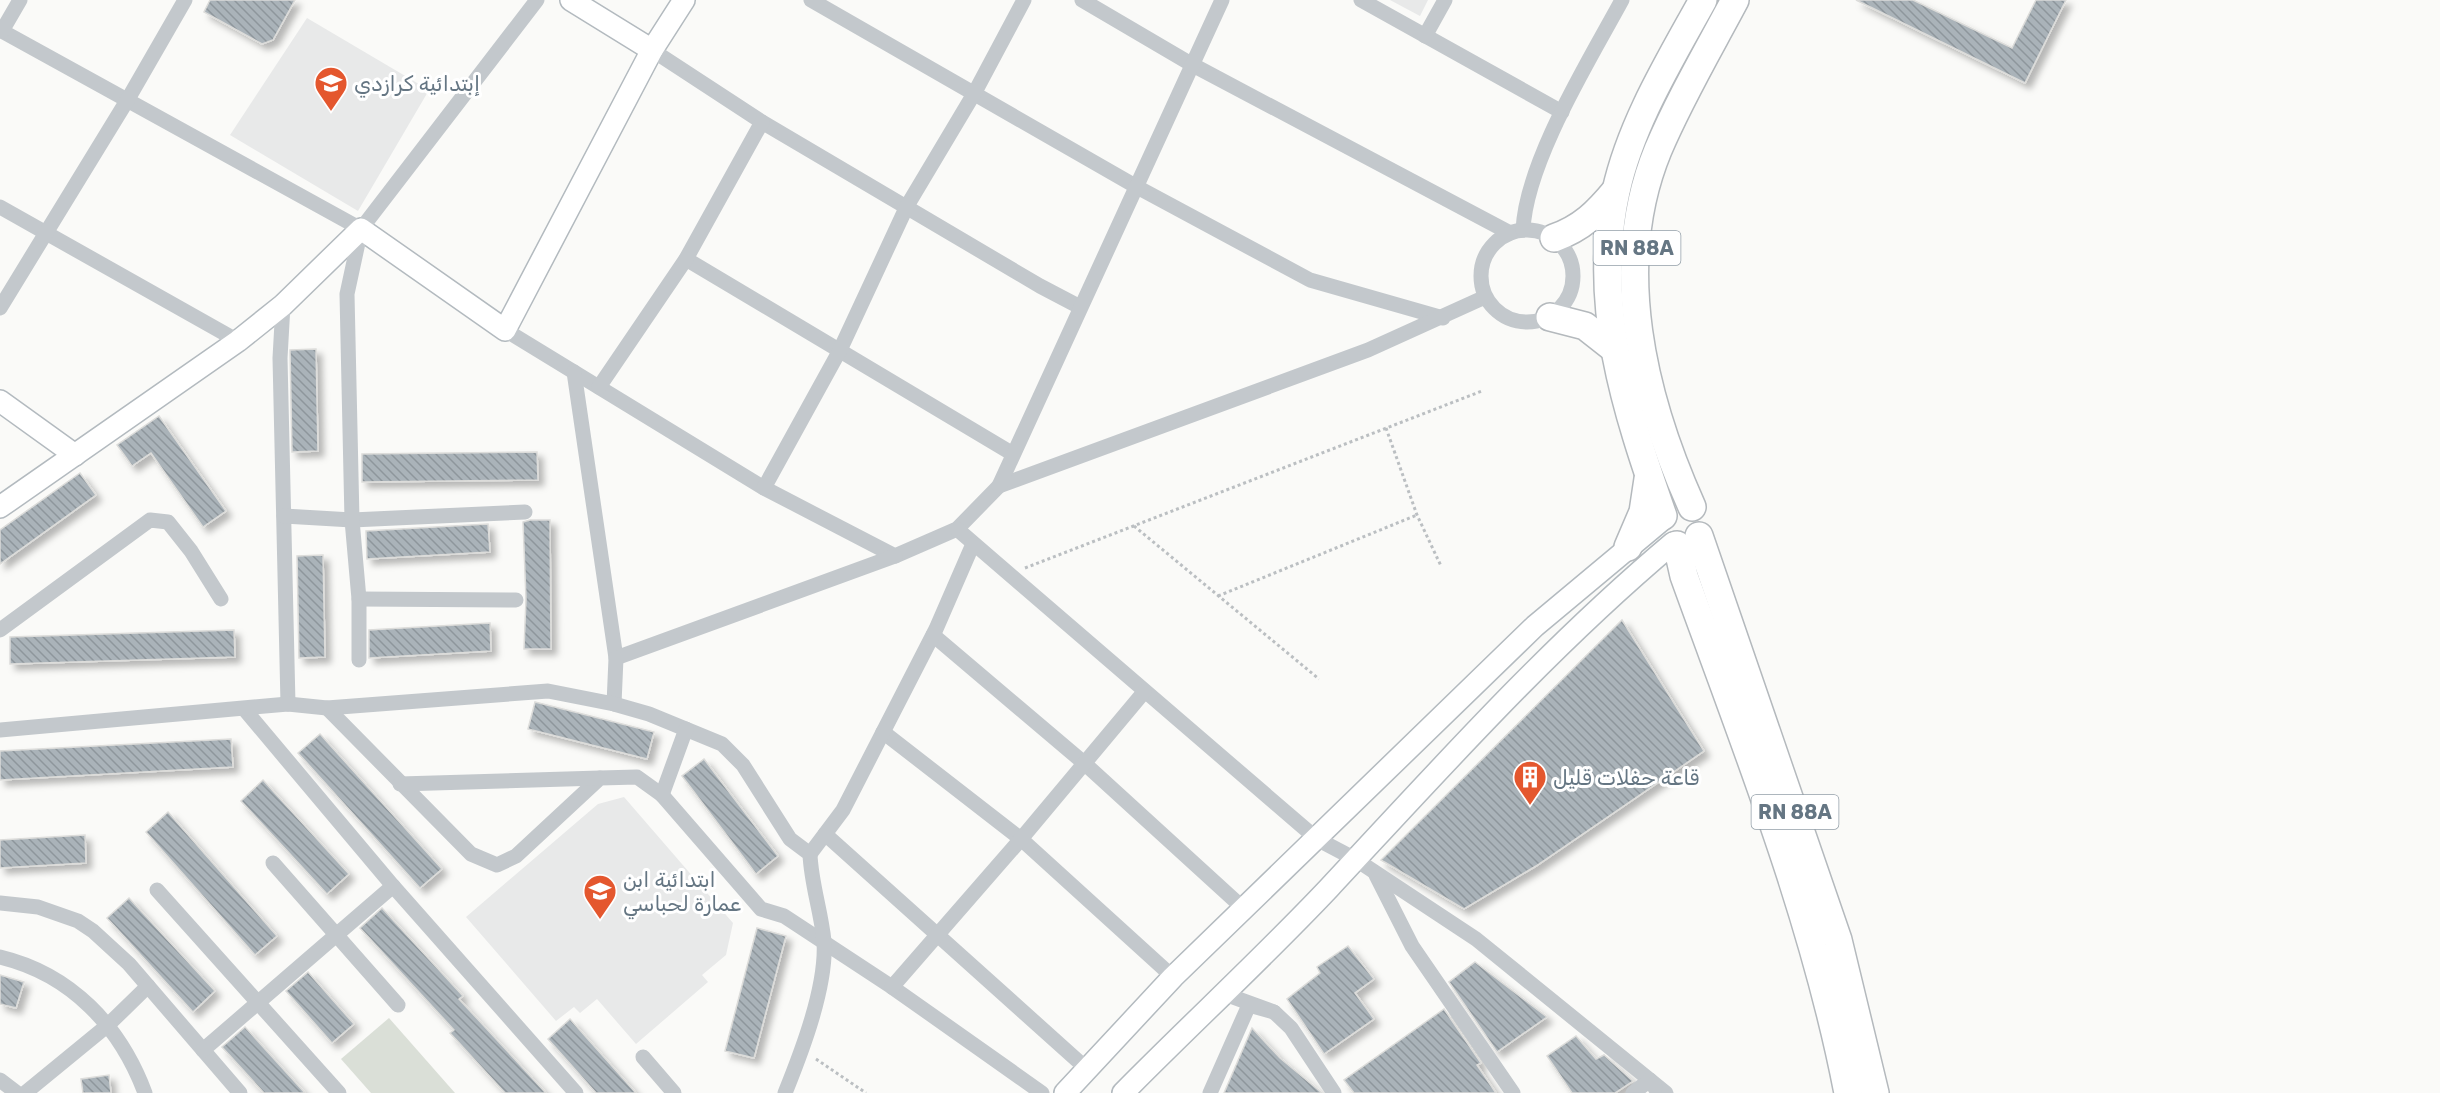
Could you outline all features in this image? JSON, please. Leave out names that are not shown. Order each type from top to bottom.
[{"type":"highway","points":[[1703,0],[1662,75],[1632,141],[1616,189],[1608,269],[1608,312],[1613,348],[1649,474],[1675,532],[1684,576],[1790,878],[1832,1017],[1848,1093]]},
{"type":"highway","name":"RN 88A","points":[[1735,0],[1658,151],[1642,211],[1635,275],[1643,367],[1669,455],[1692,507],[1701,517],[1675,532],[1838,940],[1875,1093]]},
{"type":"highway","points":[[1554,238],[1583,225],[1595,216],[1616,189]]},
{"type":"highway","points":[[1550,317],[1585,326],[1613,348]]},
{"type":"highway","points":[[1628,547],[1643,512],[1649,474]]},
{"type":"main road","points":[[571,0],[652,50]]},
{"type":"main road","points":[[0,507],[238,341],[283,305],[361,229],[506,330],[652,50],[684,0]]},
{"type":"main road","points":[[0,401],[75,454]]},
{"type":"main road","points":[[1065,1093],[1173,977],[1535,626],[1628,547],[1675,532]]},
{"type":"main road","points":[[1123,1093],[1355,859],[1481,724],[1675,532]]},
{"type":"street","points":[[20,0],[1,30],[361,229]]},
{"type":"street","points":[[0,308],[128,99],[185,0]]},
{"type":"street","points":[[358,660],[359,599],[352,520],[347,294],[361,229],[537,0]]},
{"type":"street","points":[[811,0],[1137,187],[1310,280],[1443,318]]},
{"type":"street","points":[[764,488],[840,350],[907,206],[975,92],[1024,0]]},
{"type":"street","points":[[1082,0],[1191,64],[1516,231]]},
{"type":"street","points":[[616,658],[895,556],[957,530],[999,486],[1222,0]]},
{"type":"street","points":[[1361,0],[1562,112]]},
{"type":"street","points":[[1425,36],[1445,0]]},
{"type":"street","points":[[1516,231],[1529,189],[1562,112],[1622,0]]},
{"type":"street","points":[[652,50],[762,122],[1040,286],[1080,307]]},
{"type":"street","points":[[599,387],[686,260],[762,122]]},
{"type":"street","points":[[0,207],[238,341]]},
{"type":"street","points":[[1535,230],[1554,238],[1565,249],[1572,263],[1574,278],[1566,300],[1550,317],[1536,322],[1521,322],[1506,318],[1494,309],[1485,297],[1481,282],[1481,267],[1487,252],[1497,241],[1516,231],[1535,230]]},
{"type":"street","points":[[686,260],[1013,454]]},
{"type":"street","points":[[999,486],[1357,354],[1443,318],[1485,297]]},
{"type":"street","points":[[283,305],[280,358],[288,704]]},
{"type":"street","points":[[506,330],[764,488],[895,556]]},
{"type":"street","points":[[574,372],[616,658],[614,704]]},
{"type":"street","points":[[284,516],[352,520],[525,512]]},
{"type":"street","points":[[0,630],[150,520],[168,522],[191,551],[221,598]]},
{"type":"street","points":[[957,530],[1317,838],[1355,859],[1476,939],[1654,1087],[1666,1093]]},
{"type":"street","points":[[785,1093],[802,1050],[820,988],[824,944],[820,912],[811,876],[810,854],[843,810],[933,635],[973,544]]},
{"type":"street","points":[[359,599],[516,600]]},
{"type":"street","points":[[933,635],[1084,764],[1244,908]]},
{"type":"street","points":[[0,730],[245,710],[288,704],[327,708],[548,691],[614,704],[722,744],[742,765],[790,839],[810,854]]},
{"type":"street","points":[[892,987],[1021,839],[1144,692]]},
{"type":"street","points":[[327,708],[471,854],[497,865],[516,856],[600,778]]},
{"type":"street","points":[[245,710],[393,886],[576,1093]]},
{"type":"street","points":[[662,795],[686,729]]},
{"type":"street","points":[[883,732],[1021,839],[1173,977]]},
{"type":"street","points":[[400,783],[637,777],[662,795],[761,909],[784,916],[892,987],[1042,1093]]},
{"type":"street","points":[[825,834],[1088,1070]]},
{"type":"street","points":[[273,863],[398,1005]]},
{"type":"street","points":[[1375,873],[1412,946],[1513,1093]]},
{"type":"street","points":[[203,1050],[393,886]]},
{"type":"street","points":[[157,890],[339,1093]]},
{"type":"street","points":[[0,903],[38,907],[78,921],[106,942],[148,986],[240,1093]]},
{"type":"street","points":[[0,957],[21,962],[54,977],[83,998],[108,1025],[137,1071],[145,1093]]},
{"type":"street","points":[[25,1093],[108,1025],[148,986]]},
{"type":"street","points":[[1222,993],[1274,1012],[1291,1028],[1334,1093]]},
{"type":"street","points":[[1210,1093],[1249,1005],[1274,1012]]},
{"type":"street","points":[[643,1057],[674,1093]]},
{"type":"street","points":[[0,1080],[17,1093]]},
{"type":"street","points":[[1633,1093],[1654,1087]]},
{"type":"path","points":[[1010,574],[1482,391]]},
{"type":"path","points":[[1386,428],[1417,514],[1441,566]]},
{"type":"path","points":[[1218,596],[1417,514]]},
{"type":"path","points":[[1134,526],[1320,679]]},
{"type":"path","points":[[802,1050],[866,1093]]},
{"type":"shaded area","points":[[1390,0],[1428,0],[1420,16]]},
{"type":"shaded area","name":"إبتدائية كرازدي","points":[[307,18],[429,90],[358,211],[230,135]]},
{"type":"shaded area","name":"ابتدائية ابن عمارة لحباسي","points":[[624,797],[733,923],[726,955],[702,975],[708,982],[636,1044],[597,999],[580,1013],[574,1007],[556,1021],[466,917],[598,804]]},
{"type":"shaded area","points":[[389,1018],[455,1093],[371,1093],[341,1059]]},
{"type":"building","points":[[210,0],[295,0],[273,40],[262,44],[204,12]]},
{"type":"building","points":[[1856,0],[1913,0],[2012,48],[2036,0],[2066,0],[2025,83]]},
{"type":"building","points":[[316,349],[318,451],[292,452],[290,350]]},
{"type":"building","points":[[159,416],[226,511],[203,527],[151,453],[132,466],[117,445]]},
{"type":"building","points":[[537,452],[538,480],[362,482],[362,454]]},
{"type":"building","points":[[80,473],[96,495],[0,564],[0,530]]},
{"type":"building","points":[[550,520],[551,649],[524,649],[526,599],[523,522]]},
{"type":"building","points":[[488,524],[490,552],[367,559],[366,531]]},
{"type":"building","points":[[323,555],[325,657],[299,658],[297,556]]},
{"type":"building","name":"قاعة حفلات قليل","points":[[1622,620],[1704,751],[1536,866],[1464,909],[1381,860]]},
{"type":"building","points":[[490,623],[491,651],[369,658],[369,630]]},
{"type":"building","points":[[234,630],[235,657],[10,664],[10,637]]},
{"type":"building","points":[[535,702],[654,732],[647,759],[528,729]]},
{"type":"building","points":[[320,734],[442,869],[420,888],[298,753]]},
{"type":"building","points":[[231,739],[233,767],[0,780],[0,751]]},
{"type":"building","points":[[704,759],[778,856],[756,874],[682,776]]},
{"type":"building","points":[[263,780],[349,874],[327,894],[241,801]]},
{"type":"building","points":[[168,812],[277,936],[255,955],[146,832]]},
{"type":"building","points":[[85,835],[86,863],[0,868],[0,840]]},
{"type":"building","points":[[129,898],[215,991],[193,1012],[107,918]]},
{"type":"building","points":[[382,908],[463,996],[459,999],[546,1093],[505,1093],[450,1033],[454,1030],[360,928]]},
{"type":"building","points":[[757,928],[786,936],[754,1058],[725,1051]]},
{"type":"building","points":[[1348,946],[1374,979],[1355,993],[1374,1019],[1324,1054],[1287,999],[1320,973],[1317,967]]},
{"type":"building","points":[[1475,962],[1547,1017],[1497,1052],[1449,982]]},
{"type":"building","points":[[308,972],[354,1024],[332,1043],[286,991]]},
{"type":"building","points":[[0,975],[24,982],[16,1008],[0,1004]]},
{"type":"building","points":[[1444,1009],[1481,1063],[1477,1065],[1496,1093],[1354,1093],[1344,1080]]},
{"type":"building","points":[[570,1019],[636,1093],[596,1093],[548,1039]]},
{"type":"building","points":[[245,1027],[305,1093],[264,1093],[222,1047]]},
{"type":"building","points":[[1252,1028],[1280,1058],[1322,1093],[1224,1093]]},
{"type":"building","points":[[1576,1036],[1596,1059],[1604,1055],[1633,1081],[1615,1093],[1572,1093],[1547,1056]]},
{"type":"building","points":[[109,1075],[111,1093],[83,1093],[81,1079]]},
{"type":"place","name":"إبتدائية كرازدي","points":[[331,112]]},
{"type":"place","name":"قاعة حفلات قليل","points":[[1530,806]]},
{"type":"place","name":"ابتدائية ابن عمارة لحباسي","points":[[600,920]]}]
